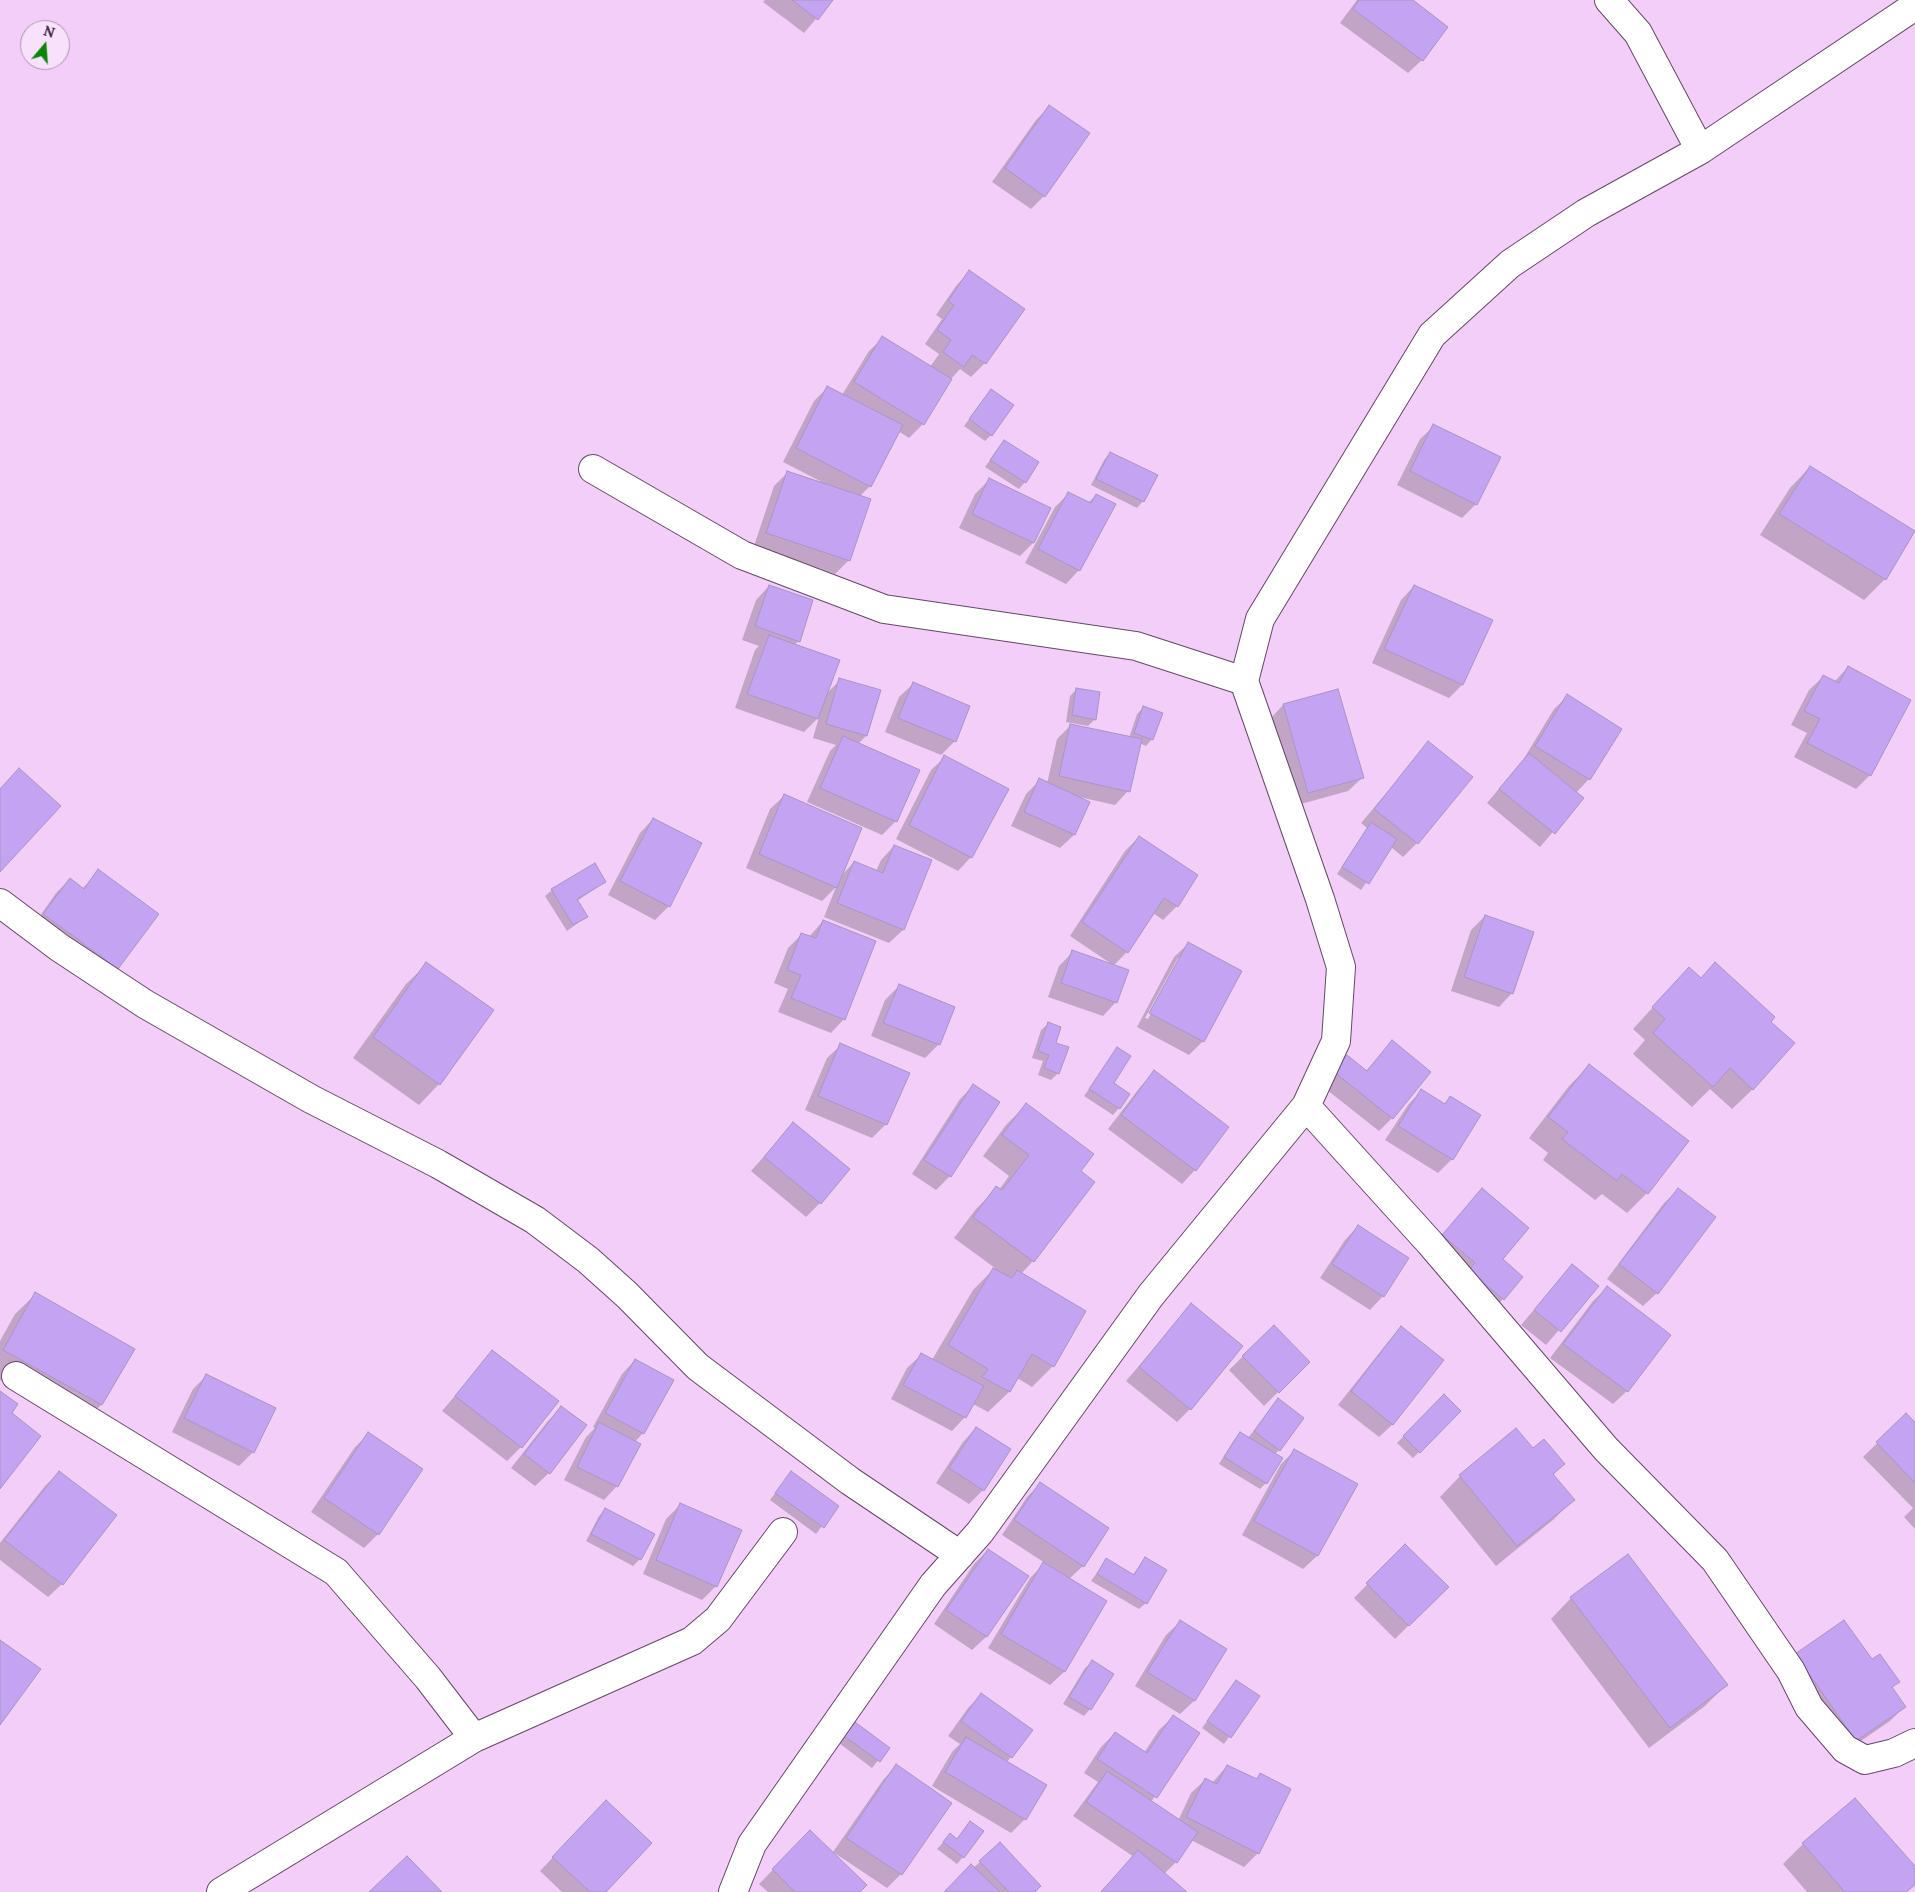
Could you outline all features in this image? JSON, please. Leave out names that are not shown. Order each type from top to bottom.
[{"type":"street","points":[[1608,0],[1638,33],[1700,150]]},
{"type":"street","points":[[733,1892],[752,1844],[933,1585],[980,1532],[1151,1295],[1306,1106],[1336,1041],[1341,967],[1320,899],[1244,681],[1260,619],[1432,335],[1510,264],[1586,213],[1700,150],[1915,6]]},
{"type":"street","points":[[593,469],[742,555],[884,609],[1136,646],[1244,681]]},
{"type":"street","points":[[0,903],[60,948],[145,1004],[311,1099],[438,1164],[535,1220],[608,1278],[698,1368],[850,1481],[960,1555]]},
{"type":"street","points":[[1306,1106],[1430,1243],[1606,1449],[1716,1560],[1791,1670],[1809,1707],[1845,1749],[1865,1760],[1894,1753],[1915,1743]]},
{"type":"street","points":[[16,1376],[336,1572],[428,1678],[474,1738]]},
{"type":"street","points":[[221,1892],[474,1738],[692,1641],[718,1619],[783,1532]]},
{"type":"building","points":[[792,0],[833,0],[818,20]]},
{"type":"building","points":[[1359,0],[1413,0],[1448,27],[1423,61],[1353,9]]},
{"type":"building","points":[[1049,105],[1090,133],[1045,197],[1005,168]]},
{"type":"building","points":[[969,270],[1025,309],[986,364],[972,355],[964,367],[943,352],[951,340],[937,330],[954,305],[948,301]]},
{"type":"building","points":[[882,336],[952,379],[924,425],[854,382]]},
{"type":"building","points":[[827,386],[903,425],[871,487],[796,448]]},
{"type":"building","points":[[991,389],[1014,405],[992,436],[969,419]]},
{"type":"building","points":[[1433,424],[1501,457],[1477,505],[1410,471]]},
{"type":"building","points":[[1004,440],[1039,462],[1026,483],[990,460]]},
{"type":"building","points":[[1110,452],[1158,475],[1144,502],[1096,479]]},
{"type":"building","points":[[1810,466],[1915,531],[1886,580],[1779,514]]},
{"type":"building","points":[[787,471],[871,499],[850,561],[766,533]]},
{"type":"building","points":[[989,478],[1051,508],[1034,543],[972,514]]},
{"type":"building","points":[[1068,492],[1091,503],[1096,494],[1116,504],[1080,571],[1038,549]]},
{"type":"building","points":[[769,585],[813,600],[800,642],[755,626]]},
{"type":"building","points":[[1414,585],[1493,620],[1463,685],[1384,649]]},
{"type":"building","points":[[769,635],[840,660],[818,719],[747,694]]},
{"type":"building","points":[[1848,666],[1911,700],[1871,776],[1807,743],[1820,719],[1804,711],[1823,675],[1839,683]]},
{"type":"building","points":[[839,678],[881,690],[867,736],[826,724]]},
{"type":"building","points":[[913,682],[970,706],[956,742],[898,718]]},
{"type":"building","points":[[1076,688],[1100,692],[1096,720],[1072,715]]},
{"type":"building","points":[[1338,689],[1364,778],[1308,793],[1283,704]]},
{"type":"building","points":[[1567,694],[1622,729],[1590,780],[1535,746]]},
{"type":"building","points":[[1143,706],[1163,713],[1153,740],[1134,733]]},
{"type":"building","points":[[1070,724],[1142,739],[1130,792],[1059,776]]},
{"type":"building","points":[[843,736],[920,770],[897,822],[820,788]]},
{"type":"building","points":[[1428,741],[1473,777],[1418,844],[1374,809]]},
{"type":"building","points":[[1529,753],[1584,798],[1555,834],[1499,789]]},
{"type":"building","points":[[944,755],[1009,789],[972,858],[909,825]]},
{"type":"building","points":[[19,768],[61,806],[0,872],[0,789]]},
{"type":"building","points":[[1039,778],[1090,802],[1075,835],[1024,812]]},
{"type":"building","points":[[784,794],[862,828],[837,888],[759,854]]},
{"type":"building","points":[[653,818],[702,843],[670,907],[620,881]]},
{"type":"building","points":[[1371,822],[1397,839],[1369,884],[1342,867]]},
{"type":"building","points":[[1139,836],[1198,875],[1178,907],[1164,898],[1128,953],[1082,922]]},
{"type":"building","points":[[894,845],[932,860],[904,930],[837,903],[854,861],[883,873]]},
{"type":"building","points":[[595,863],[606,882],[577,899],[588,917],[573,925],[551,889]]},
{"type":"building","points":[[98,869],[159,914],[118,969],[43,914],[70,878],[84,889]]},
{"type":"building","points":[[1485,915],[1534,932],[1513,994],[1464,977]]},
{"type":"building","points":[[823,920],[876,941],[845,1020],[791,998],[801,975],[787,970],[801,933],[816,938]]},
{"type":"building","points":[[1188,942],[1242,971],[1204,1042],[1149,1013]]},
{"type":"building","points":[[1072,950],[1129,970],[1117,1003],[1061,983]]},
{"type":"building","points":[[426,962],[494,1010],[440,1085],[373,1037]]},
{"type":"building","points":[[1715,962],[1775,1017],[1771,1022],[1795,1043],[1753,1090],[1730,1068],[1713,1087],[1653,1033],[1665,1019],[1652,1007],[1689,967],[1701,978]]},
{"type":"building","points":[[899,984],[955,1007],[940,1045],[883,1023]]},
{"type":"building","points":[[1048,1022],[1061,1027],[1056,1043],[1069,1047],[1059,1074],[1044,1068],[1049,1055],[1038,1051]]},
{"type":"building","points":[[1392,1040],[1431,1072],[1393,1119],[1334,1072],[1347,1055],[1367,1071]]},
{"type":"building","points":[[840,1043],[910,1073],[887,1125],[818,1096]]},
{"type":"building","points":[[1117,1047],[1131,1056],[1114,1083],[1130,1094],[1120,1109],[1089,1089]]},
{"type":"building","points":[[1589,1064],[1689,1141],[1648,1194],[1622,1174],[1617,1181],[1562,1139],[1568,1132],[1548,1117]]},
{"type":"building","points":[[1154,1070],[1229,1127],[1196,1171],[1121,1115]]},
{"type":"building","points":[[973,1084],[1000,1102],[951,1177],[924,1160]]},
{"type":"building","points":[[1421,1089],[1445,1104],[1450,1096],[1481,1115],[1453,1160],[1398,1126]]},
{"type":"building","points":[[1026,1103],[1094,1154],[1081,1171],[1095,1182],[1034,1262],[973,1217],[996,1186],[1002,1190],[1029,1155],[1002,1135]]},
{"type":"building","points":[[793,1122],[850,1169],[821,1204],[764,1157]]},
{"type":"building","points":[[1482,1188],[1529,1228],[1503,1259],[1523,1277],[1504,1300],[1468,1270],[1475,1263],[1442,1235]]},
{"type":"building","points":[[1678,1188],[1716,1217],[1658,1294],[1619,1264]]},
{"type":"building","points":[[1358,1225],[1409,1258],[1384,1297],[1332,1264]]},
{"type":"building","points":[[1572,1264],[1599,1286],[1561,1332],[1534,1310]]},
{"type":"building","points":[[993,1268],[1012,1278],[1017,1270],[1086,1311],[1054,1367],[1032,1354],[1010,1392],[982,1377],[988,1369],[948,1345]]},
{"type":"building","points":[[1607,1286],[1671,1335],[1628,1392],[1563,1344]]},
{"type":"building","points":[[35,1292],[135,1349],[102,1405],[3,1350]]},
{"type":"building","points":[[1191,1303],[1243,1346],[1191,1410],[1139,1367]]},
{"type":"building","points":[[1274,1325],[1310,1362],[1279,1393],[1242,1356]]},
{"type":"building","points":[[1401,1326],[1444,1360],[1393,1425],[1351,1391]]},
{"type":"building","points":[[492,1350],[559,1401],[522,1448],[455,1396]]},
{"type":"building","points":[[921,1353],[984,1386],[966,1418],[903,1385]]},
{"type":"building","points":[[635,1359],[674,1380],[644,1434],[605,1413]]},
{"type":"building","points":[[206,1374],[276,1408],[254,1453],[184,1418]]},
{"type":"building","points":[[0,1391],[18,1404],[12,1413],[41,1436],[0,1489]]},
{"type":"building","points":[[1444,1394],[1461,1411],[1420,1453],[1403,1436]]},
{"type":"building","points":[[1278,1398],[1304,1418],[1280,1451],[1254,1431]]},
{"type":"building","points":[[561,1406],[587,1425],[550,1474],[524,1454]]},
{"type":"building","points":[[1906,1413],[1915,1422],[1915,1483],[1876,1442]]},
{"type":"building","points":[[599,1422],[641,1444],[618,1487],[577,1467]]},
{"type":"building","points":[[976,1427],[1011,1449],[984,1491],[949,1468]]},
{"type":"building","points":[[1516,1428],[1533,1448],[1544,1439],[1565,1464],[1553,1474],[1575,1500],[1517,1546],[1459,1475]]},
{"type":"building","points":[[368,1432],[423,1469],[379,1535],[324,1498]]},
{"type":"building","points":[[1240,1432],[1283,1458],[1267,1484],[1224,1457]]},
{"type":"building","points":[[1294,1449],[1358,1484],[1318,1556],[1254,1521]]},
{"type":"building","points":[[59,1471],[117,1515],[63,1585],[4,1540]]},
{"type":"building","points":[[791,1471],[839,1506],[824,1528],[775,1493]]},
{"type":"building","points":[[1040,1482],[1109,1528],[1084,1567],[1014,1520]]},
{"type":"building","points":[[680,1503],[742,1530],[717,1587],[656,1560]]},
{"type":"building","points":[[605,1508],[655,1534],[641,1560],[591,1534]]},
{"type":"building","points":[[1405,1544],[1449,1587],[1409,1626],[1366,1583]]},
{"type":"building","points":[[988,1549],[1029,1576],[987,1637],[946,1610]]},
{"type":"building","points":[[1628,1554],[1728,1685],[1670,1728],[1570,1597]]},
{"type":"building","points":[[1145,1557],[1167,1570],[1147,1604],[1097,1574],[1106,1558],[1134,1575]]},
{"type":"building","points":[[1043,1562],[1107,1601],[1065,1672],[1001,1634]]},
{"type":"building","points":[[1180,1620],[1227,1649],[1195,1701],[1147,1672]]},
{"type":"building","points":[[1844,1620],[1872,1659],[1880,1654],[1900,1682],[1892,1687],[1906,1707],[1856,1741],[1795,1654]]},
{"type":"building","points":[[0,1640],[41,1669],[0,1725]]},
{"type":"building","points":[[1092,1660],[1114,1674],[1091,1710],[1069,1697]]},
{"type":"building","points":[[1236,1680],[1260,1696],[1231,1738],[1207,1721]]},
{"type":"building","points":[[981,1693],[1033,1730],[1012,1758],[961,1721]]},
{"type":"building","points":[[1173,1715],[1200,1733],[1157,1798],[1097,1759],[1115,1732],[1147,1753]]},
{"type":"building","points":[[855,1722],[890,1748],[880,1762],[844,1736]]},
{"type":"building","points":[[966,1737],[1047,1785],[1026,1820],[945,1772]]},
{"type":"building","points":[[896,1764],[952,1803],[902,1875],[846,1838]]},
{"type":"building","points":[[1227,1765],[1257,1779],[1260,1773],[1291,1789],[1259,1854],[1186,1817],[1205,1778],[1217,1784]]},
{"type":"building","points":[[1107,1771],[1198,1832],[1177,1863],[1086,1802]]},
{"type":"building","points":[[1855,1798],[1915,1866],[1915,1885],[1906,1892],[1845,1892],[1802,1843]]},
{"type":"building","points":[[606,1800],[652,1843],[606,1892],[590,1892],[552,1857]]},
{"type":"building","points":[[970,1821],[984,1831],[964,1858],[943,1842],[950,1833],[957,1839]]},
{"type":"building","points":[[810,1830],[867,1885],[860,1892],[795,1892],[772,1869]]},
{"type":"building","points":[[1000,1842],[1041,1886],[1035,1892],[1009,1892],[979,1861]]},
{"type":"building","points":[[1138,1850],[1187,1892],[1101,1892]]},
{"type":"building","points":[[407,1856],[442,1892],[369,1892]]},
{"type":"building","points":[[971,1864],[1000,1892],[944,1892]]}]
